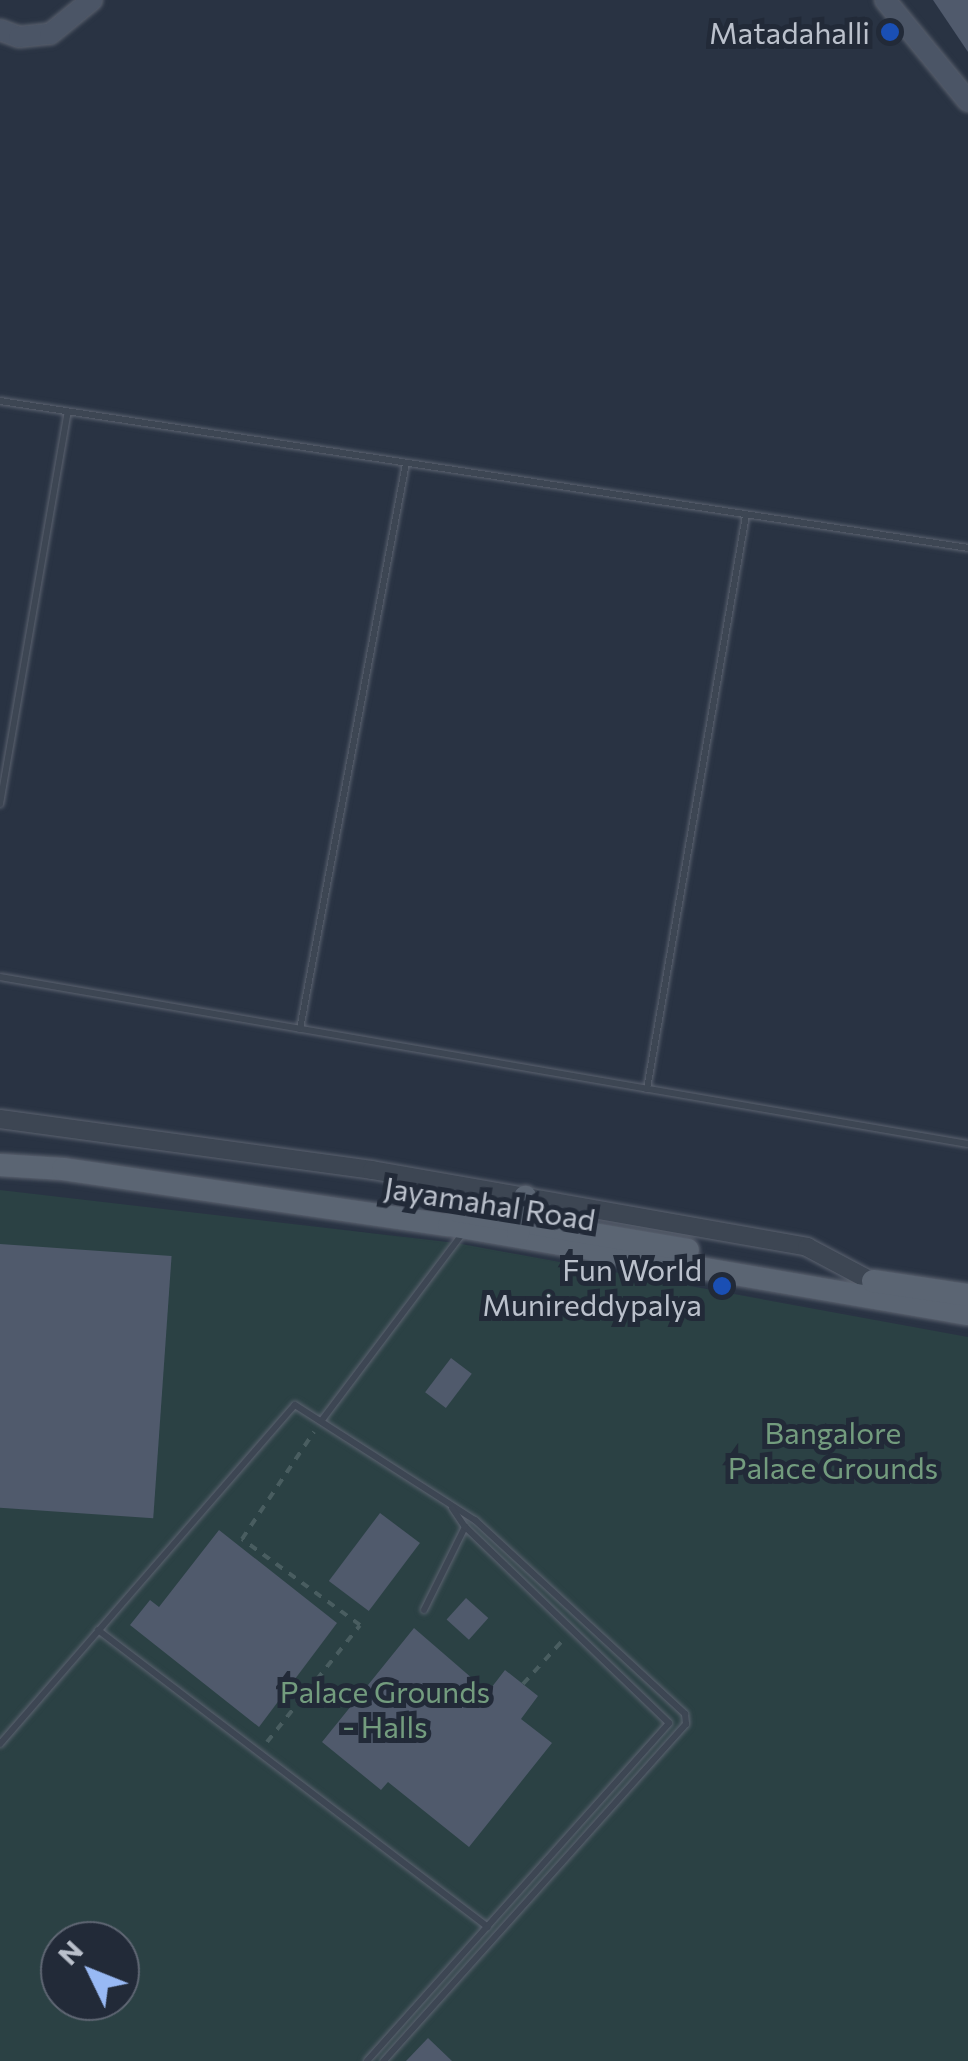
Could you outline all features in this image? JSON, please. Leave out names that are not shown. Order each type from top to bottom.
[{"type":"main road","points":[[0,30],[19,37],[50,34],[92,0]]},
{"type":"main road","points":[[885,0],[968,101]]},
{"type":"main road","name":"Jayamahal Road","points":[[0,1152],[71,1156],[456,1221]]},
{"type":"main road","name":"Jayamahal Road","points":[[0,1165],[63,1168],[519,1229],[968,1295]]},
{"type":"main road","points":[[519,1229],[525,1197]]},
{"type":"main road","name":"Jayamahal Road","points":[[519,1229],[968,1314]]},
{"type":"street","points":[[0,1119],[223,1147],[807,1247],[871,1280]]},
{"type":"lane","points":[[0,401],[968,548]]},
{"type":"lane","points":[[0,804],[68,412]]},
{"type":"lane","points":[[300,1029],[406,463]]},
{"type":"lane","points":[[647,1089],[746,514]]},
{"type":"lane","points":[[0,977],[968,1144]]},
{"type":"lane","points":[[322,1420],[456,1221]]},
{"type":"lane","points":[[0,1744],[288,1410],[302,1407],[474,1520],[686,1714],[686,1724],[384,2061]]},
{"type":"lane","points":[[366,2061],[670,1723],[465,1527],[448,1502]]},
{"type":"lane","points":[[424,1610],[465,1527]]},
{"type":"lane","points":[[533,1591],[542,1582]]},
{"type":"lane","points":[[98,1630],[488,1927]]},
{"type":"lane","points":[[614,1668],[623,1657]]},
{"type":"path","points":[[258,1754],[360,1624],[242,1539],[322,1420]]},
{"type":"path","points":[[523,1684],[573,1629]]},
{"type":"green space","name":"Palace Grounds - Halls","points":[[0,1190],[456,1243],[968,1337],[968,2061],[0,2061]]},
{"type":"building","points":[[933,0],[968,0],[968,52]]},
{"type":"building","points":[[0,1244],[172,1256],[153,1518],[0,1508]]},
{"type":"building","points":[[451,1358],[472,1374],[446,1408],[425,1392]]},
{"type":"building","points":[[380,1513],[420,1543],[369,1611],[329,1581]]},
{"type":"building","points":[[219,1530],[337,1623],[259,1727],[130,1625],[150,1600],[159,1607]]},
{"type":"building","points":[[466,1598],[488,1618],[469,1640],[447,1620]]},
{"type":"building","points":[[414,1628],[488,1692],[505,1670],[538,1696],[521,1719],[552,1743],[469,1847],[388,1782],[381,1790],[322,1742]]},
{"type":"building","points":[[428,2038],[452,2061],[406,2061]]},
{"type":"place","name":"Matadahalli","points":[[890,32]]},
{"type":"place","name":"Fun World Munireddypalya","points":[[722,1286]]},
{"type":"park label","name":"Bangalore Palace Grounds","points":[[833,1449]]}]
